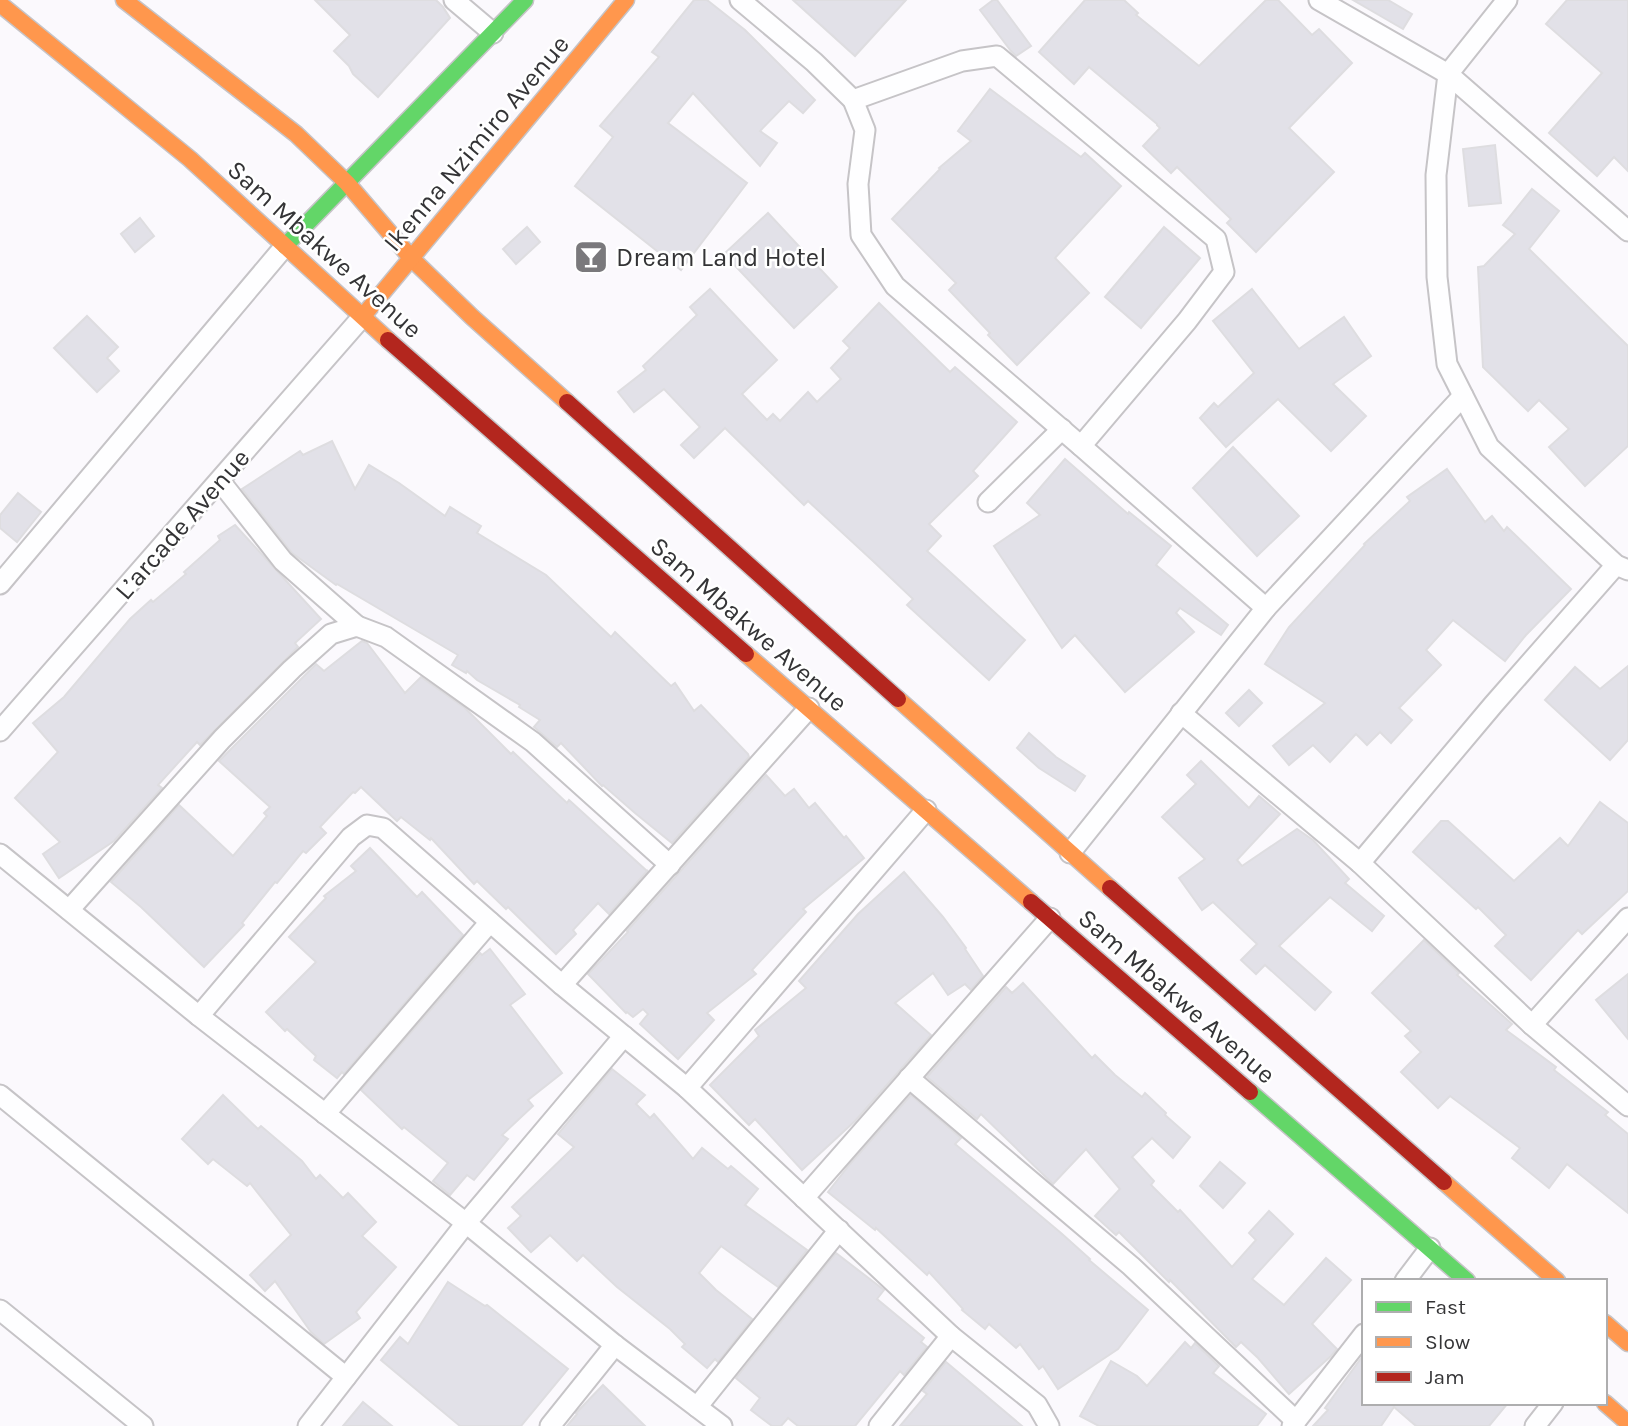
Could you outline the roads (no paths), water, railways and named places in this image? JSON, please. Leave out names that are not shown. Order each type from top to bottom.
[{"type":"main road","name":"Sam Mbakwe Avenue","points":[[124,0],[296,134],[347,183],[412,259],[471,317],[1070,853],[1555,1279]]},
{"type":"main road","name":"Ikenna Nzimiro Avenue","points":[[285,246],[525,0]]},
{"type":"main road","name":"Ikenna Nzimiro Avenue","points":[[363,316],[626,0]]},
{"type":"main road","name":"Sam Mbakwe Avenue","points":[[0,4],[190,159],[448,394],[1464,1279]]},
{"type":"main road","points":[[1607,1325],[1628,1343]]},
{"type":"main road","points":[[1607,1405],[1628,1423]]},
{"type":"street","points":[[454,0],[493,33]]},
{"type":"street","points":[[740,0],[814,62],[853,100],[865,130],[858,184],[861,235],[895,286],[1266,608]]},
{"type":"street","points":[[1319,0],[1448,74],[1628,231]]},
{"type":"street","points":[[1360,863],[1493,705],[1622,567],[1489,447],[1447,364],[1437,277],[1436,175],[1448,74],[1507,0]]},
{"type":"street","points":[[853,100],[961,61],[997,56],[1216,239],[1224,272],[1187,321],[1081,446]]},
{"type":"street","points":[[0,584],[285,246]]},
{"type":"street","name":"L’arcade Avenue","points":[[0,731],[363,316]]},
{"type":"street","points":[[1070,853],[1266,608],[1463,396]]},
{"type":"street","points":[[988,502],[1062,429]]},
{"type":"street","points":[[219,481],[283,561],[357,626],[386,637],[533,742],[670,865]]},
{"type":"street","points":[[69,910],[222,739],[292,669],[331,634],[357,626]]},
{"type":"street","points":[[562,985],[809,708]]},
{"type":"street","points":[[1181,713],[1360,863],[1532,1026],[1628,1106]]},
{"type":"street","points":[[687,1088],[926,810]]},
{"type":"street","points":[[199,1016],[351,837],[367,825],[383,828],[562,985],[687,1088],[951,1336],[1037,1405],[1049,1426]]},
{"type":"street","points":[[0,854],[199,1016],[466,1223],[615,1345],[722,1426]]},
{"type":"street","points":[[804,1198],[1050,918]]},
{"type":"street","points":[[1532,1026],[1628,918]]},
{"type":"street","points":[[325,1114],[491,922]]},
{"type":"street","points":[[308,1426],[466,1223],[624,1036]]},
{"type":"street","points":[[909,1078],[1131,1266],[1294,1423],[1362,1337]]},
{"type":"street","points":[[0,1095],[346,1377]]},
{"type":"street","points":[[697,1407],[839,1230]]},
{"type":"street","points":[[1407,1279],[1430,1248]]},
{"type":"street","points":[[0,1310],[143,1426]]},
{"type":"street","points":[[879,1426],[951,1336]]},
{"type":"street","points":[[550,1426],[615,1345]]},
{"type":"street","points":[[1535,1426],[1551,1405]]},
{"type":"place","name":"Dream Land Hotel","points":[[591,257]]}]
